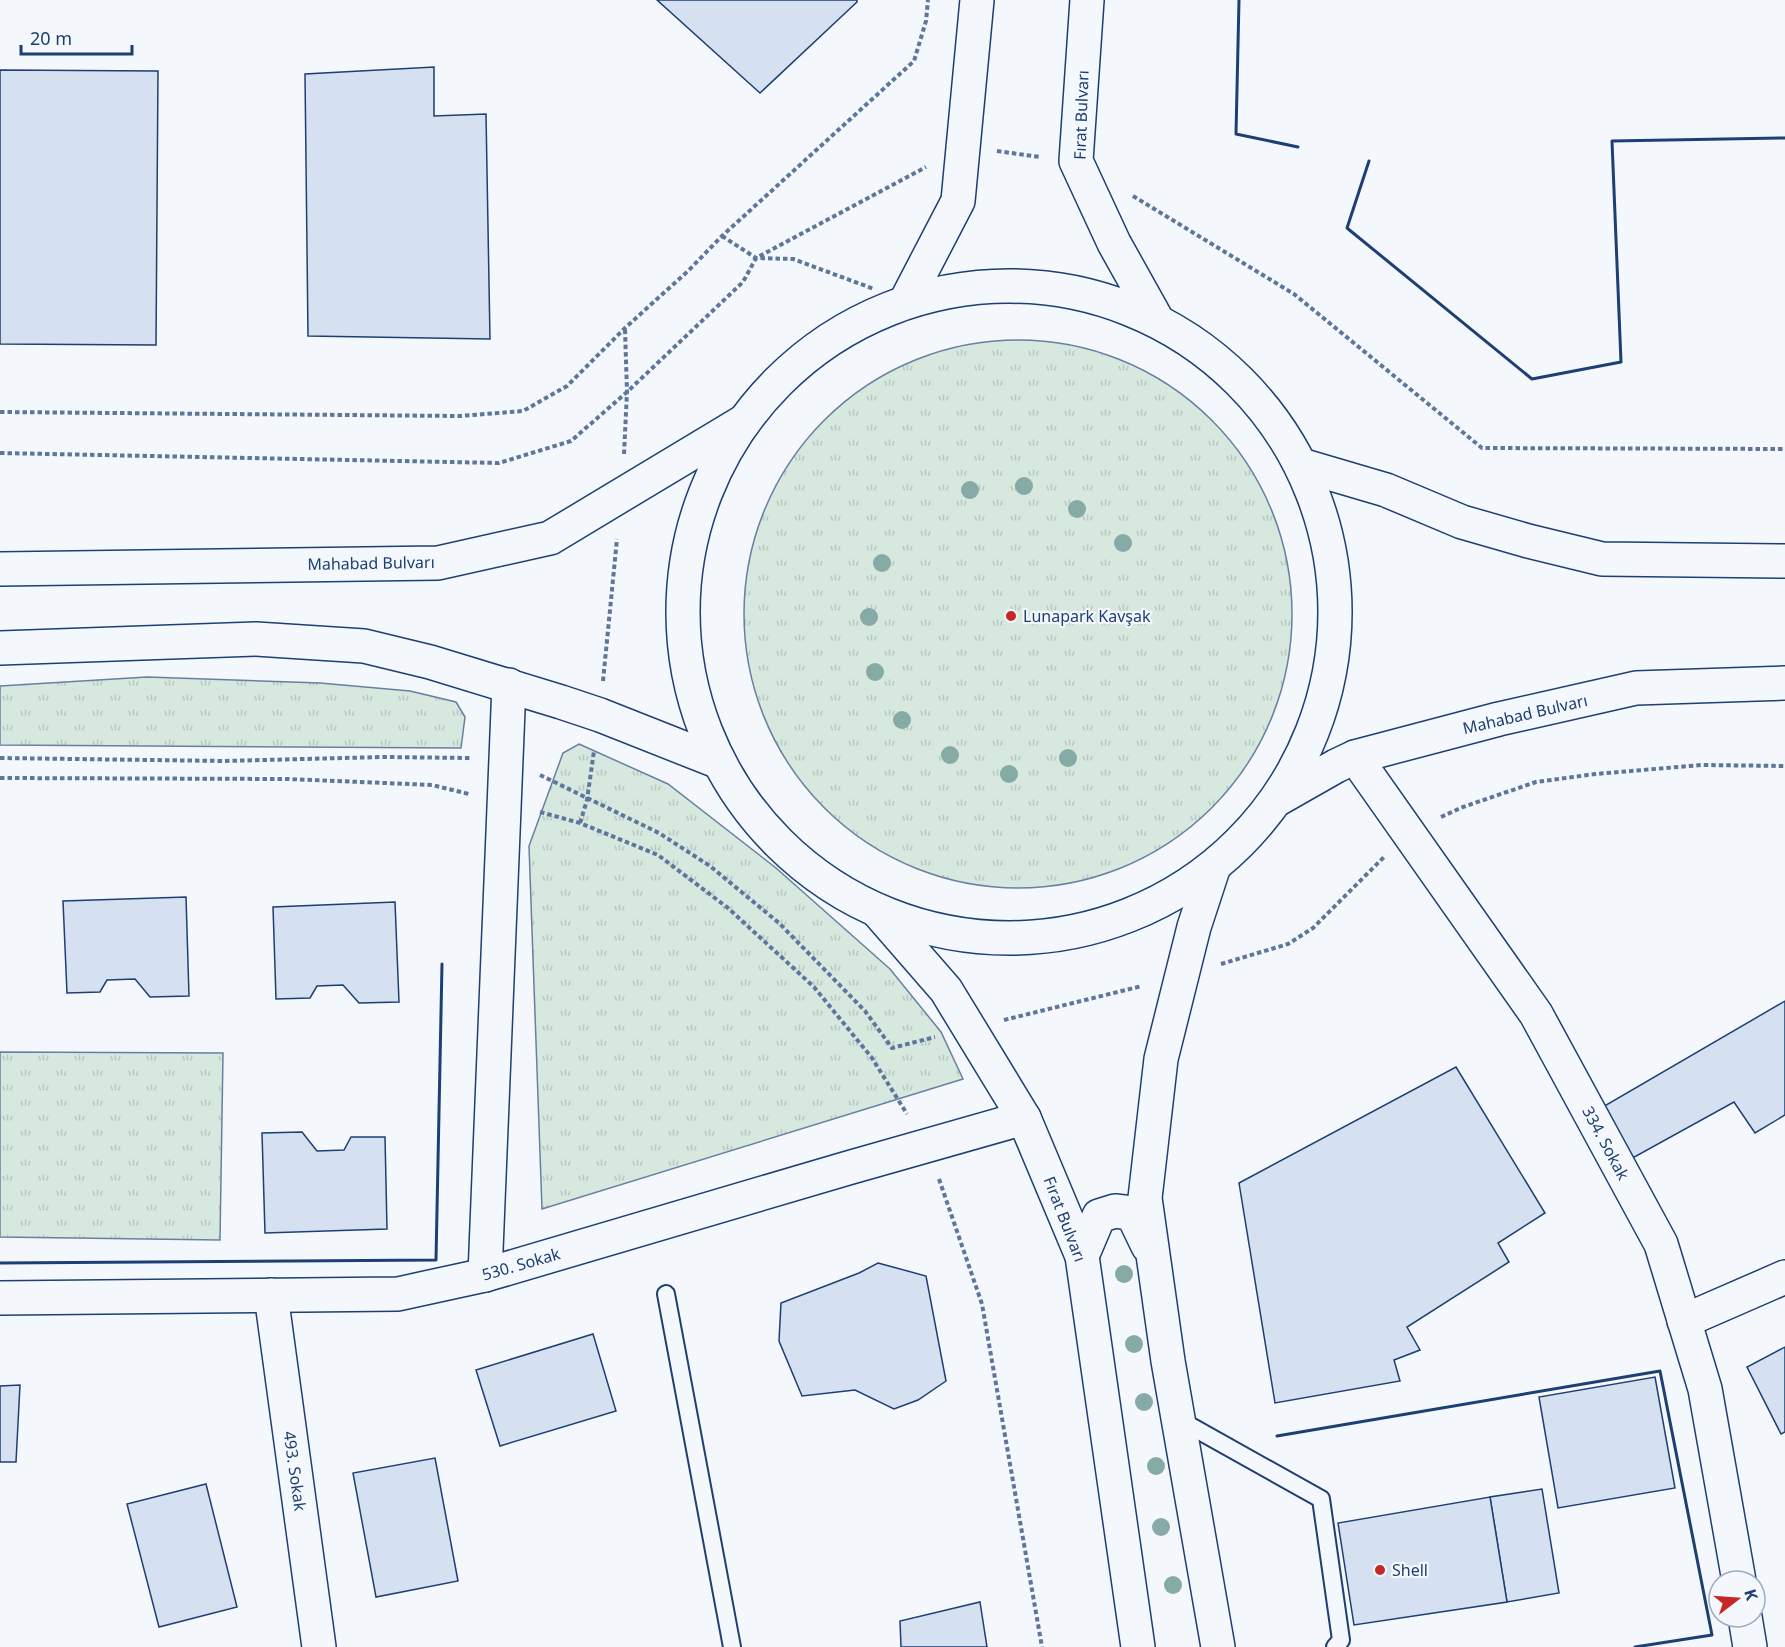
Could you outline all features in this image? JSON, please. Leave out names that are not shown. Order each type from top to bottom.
[{"type":"main road","points":[[906,301],[958,201],[977,0]]},
{"type":"main road","name":"Fırat Bulvarı","points":[[1087,0],[1076,161],[1114,243],[1156,320]]},
{"type":"main road","points":[[990,285],[1065,290],[1076,291],[1156,320],[1201,347],[1240,381],[1274,421],[1300,465],[1330,548],[1335,635],[1318,721],[1278,799],[1259,824],[1237,848],[1213,868],[1153,907],[1086,931],[1016,940],[945,934],[877,912],[814,874],[760,824],[719,762],[690,678],[684,589],[702,501],[743,422],[788,370],[843,329],[906,301],[990,285]]},
{"type":"main road","name":"Mahabad Bulvarı","points":[[0,568],[438,563],[550,538],[743,422]]},
{"type":"main road","points":[[1300,465],[1386,490],[1462,522],[1602,559],[1785,561]]},
{"type":"main road","points":[[0,648],[256,639],[364,646],[509,685],[600,715],[719,762]]},
{"type":"main road","name":"Mahabad Bulvarı","points":[[1278,799],[1336,766],[1355,758],[1489,721],[1636,688],[1785,683]]},
{"type":"main road","points":[[485,1275],[509,685]]},
{"type":"main road","name":"334. Sokak","points":[[1355,758],[1536,1014],[1661,1244],[1705,1389],[1737,1569]]},
{"type":"main road","points":[[1213,868],[1194,927],[1161,1059],[1145,1198],[1178,1419],[1218,1647]]},
{"type":"main road","name":"Fırat Bulvarı","points":[[877,912],[945,990],[1024,1118],[1082,1256],[1138,1647]]},
{"type":"main road","name":"530. Sokak","points":[[0,1298],[398,1294],[485,1275],[1024,1118]]},
{"type":"main road","points":[[1082,1256],[1100,1216],[1115,1211],[1132,1213],[1153,1255]]},
{"type":"main road","points":[[1684,1321],[1785,1277]]},
{"type":"main road","name":"493. Sokak","points":[[271,1295],[319,1647]]},
{"type":"main road","points":[[1747,1629],[1750,1647]]},
{"type":"lane","points":[[666,1294],[732,1647]]},
{"type":"lane","points":[[1178,1419],[1321,1499],[1341,1640],[1335,1647]]},
{"type":"path","points":[[0,412],[460,416],[523,411],[567,386],[722,236],[914,62],[926,21],[927,0]]},
{"type":"path","points":[[0,453],[499,463],[571,441],[627,392],[743,282],[756,258],[963,147],[1076,161]]},
{"type":"path","points":[[1125,191],[1294,294],[1482,448],[1785,449]]},
{"type":"path","points":[[722,236],[756,258],[793,259],[906,301]]},
{"type":"path","points":[[580,823],[587,800],[600,715],[621,495],[627,392],[625,328]]},
{"type":"path","points":[[0,758],[224,761],[384,757],[505,759],[659,833],[718,873],[778,922],[865,1011],[891,1048],[1182,976],[1288,944],[1313,928],[1408,833],[1463,807],[1536,782],[1595,774],[1702,765],[1785,766]]},
{"type":"path","points":[[0,778],[288,779],[432,785],[580,823],[658,855],[728,908],[806,979],[872,1058],[928,1145],[982,1304],[1042,1647]]},
{"type":"green space","points":[[1018,340],[1072,345],[1123,360],[1170,386],[1212,420],[1246,462],[1272,509],[1287,560],[1292,614],[1287,668],[1272,719],[1246,766],[1212,808],[1170,842],[1123,868],[1072,883],[1018,888],[964,883],[913,868],[866,842],[824,808],[790,766],[764,719],[749,668],[744,614],[749,560],[764,509],[790,462],[824,420],[866,386],[913,360],[964,345]]},
{"type":"green space","points":[[147,677],[320,683],[410,691],[456,702],[465,717],[461,748],[0,745],[0,686]]},
{"type":"green space","points":[[579,744],[668,784],[776,868],[890,969],[941,1032],[963,1079],[542,1209],[529,846],[563,753]]},
{"type":"green space","points":[[0,1052],[223,1053],[220,1240],[0,1237]]},
{"type":"building","points":[[657,0],[857,0],[857,2],[760,93]]},
{"type":"building","points":[[434,67],[434,116],[486,114],[490,339],[308,336],[305,74]]},
{"type":"building","points":[[0,70],[158,71],[156,345],[0,344]]},
{"type":"building","points":[[186,897],[189,996],[150,997],[135,979],[107,980],[100,992],[67,993],[63,901]]},
{"type":"building","points":[[395,902],[399,1002],[359,1003],[343,985],[317,986],[310,998],[276,999],[273,907]]},
{"type":"building","points":[[1785,1001],[1785,1115],[1755,1133],[1734,1102],[1629,1160],[1601,1108]]},
{"type":"building","points":[[1456,1067],[1545,1213],[1498,1243],[1509,1262],[1407,1327],[1420,1350],[1394,1360],[1400,1381],[1275,1403],[1239,1183]]},
{"type":"building","points":[[302,1132],[317,1151],[344,1150],[351,1137],[385,1137],[387,1229],[265,1233],[262,1133]]},
{"type":"building","points":[[878,1263],[926,1276],[946,1381],[918,1400],[894,1409],[855,1390],[802,1396],[779,1341],[781,1303],[859,1273]]},
{"type":"building","points":[[593,1334],[616,1411],[500,1446],[476,1370]]},
{"type":"building","points":[[1785,1347],[1785,1432],[1781,1434],[1747,1367]]},
{"type":"building","points":[[1655,1377],[1675,1488],[1558,1508],[1539,1397]]},
{"type":"building","points":[[20,1385],[16,1462],[0,1462],[0,1386]]},
{"type":"building","points":[[435,1458],[458,1581],[376,1597],[353,1473]]},
{"type":"building","points":[[206,1484],[237,1607],[159,1627],[127,1504]]},
{"type":"building","points":[[1542,1489],[1559,1593],[1507,1602],[1490,1497]]},
{"type":"building","points":[[1490,1497],[1507,1602],[1354,1625],[1338,1523]]},
{"type":"building","points":[[980,1602],[987,1647],[901,1647],[900,1621]]},
{"type":"wall","points":[[1239,0],[1236,134],[1298,147]]},
{"type":"wall","points":[[1369,161],[1347,228],[1532,379],[1621,362],[1612,141],[1785,138]]},
{"type":"wall","points":[[0,1263],[436,1260],[442,964]]},
{"type":"wall","points":[[1277,1436],[1660,1371],[1712,1635],[1635,1647]]},
{"type":"place","name":"Lunapark Kavşak","points":[[1011,616]]},
{"type":"place","name":"Shell","points":[[1380,1570]]}]
